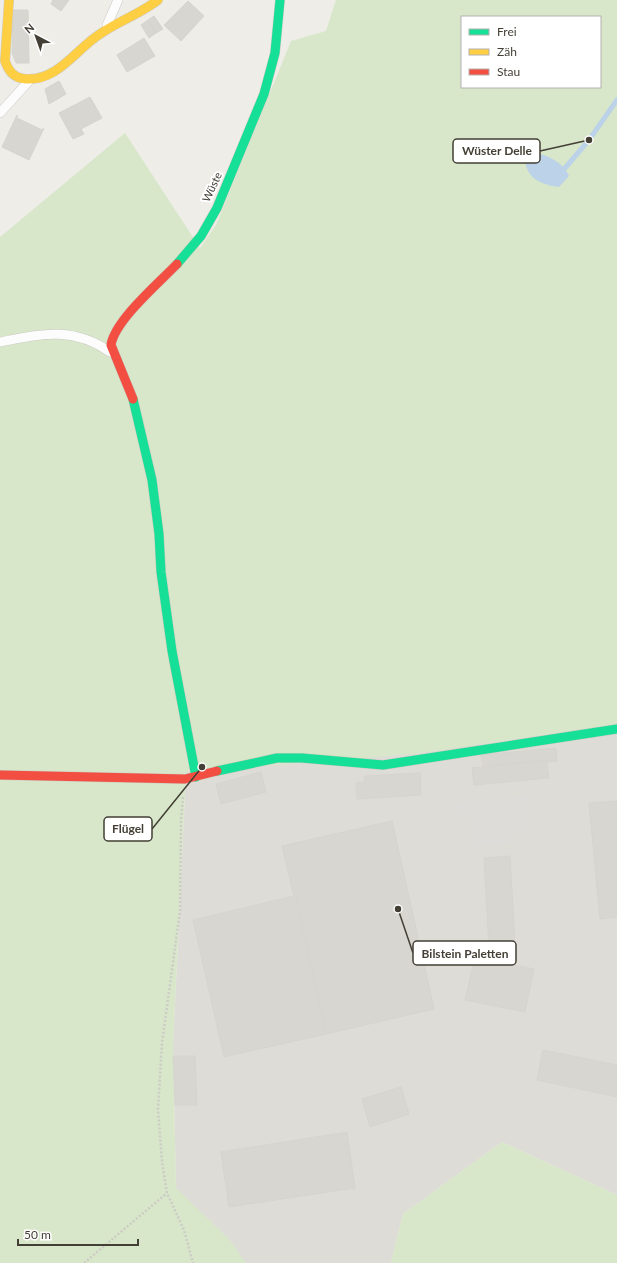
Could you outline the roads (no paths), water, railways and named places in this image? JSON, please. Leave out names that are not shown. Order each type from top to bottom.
[{"type":"street","points":[[9,0],[5,61],[9,71],[18,78],[29,81],[46,76],[60,68],[92,38],[135,16],[158,0]]},
{"type":"street","name":"Wüste","points":[[114,356],[111,345],[112,338],[121,322],[200,239],[227,184],[260,104],[271,71],[279,20],[280,0]]},
{"type":"street","points":[[114,356],[129,384],[152,480],[159,534],[161,572],[172,651],[196,777]]},
{"type":"street","points":[[0,775],[185,779],[252,762],[277,758],[302,758],[357,764],[383,764],[617,729]]},
{"type":"lane","points":[[104,32],[118,0]]},
{"type":"lane","points":[[0,113],[29,81]]},
{"type":"lane","points":[[0,342],[48,334],[72,335],[89,340],[114,356]]},
{"type":"water","points":[[530,152],[542,154],[558,162],[569,176],[559,187],[544,184],[534,178],[530,174],[525,161],[524,153]]},
{"type":"waterway","points":[[565,168],[589,140],[617,100]]},
{"type":"place","name":"Wüster Delle","points":[[589,140]]},
{"type":"place","name":"Flügel","points":[[202,767]]},
{"type":"place","name":"Bilstein Paletten","points":[[398,909]]}]
